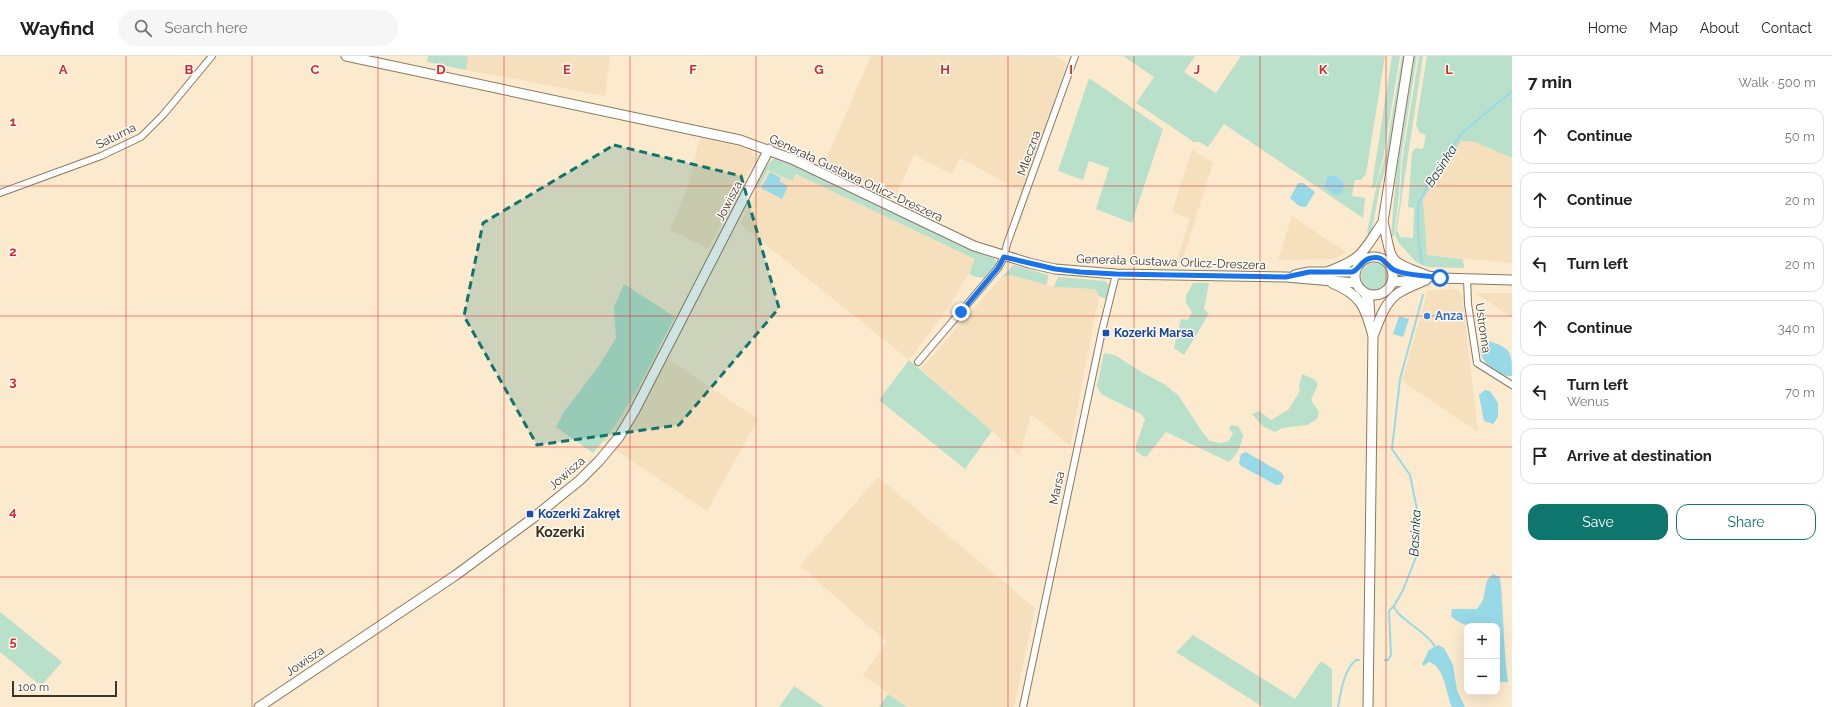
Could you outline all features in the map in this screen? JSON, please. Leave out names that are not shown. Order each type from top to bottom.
[{"type":"main road","name":"Generała Gustawa Orlicz-Dreszera","points":[[346,56],[740,140],[769,149],[950,235],[1004,257],[1055,269],[1116,274],[1286,277],[1309,272],[1356,283]]},
{"type":"main road","points":[[1373,331],[1382,298],[1393,282],[1394,275],[1390,265],[1383,257],[1382,232],[1409,56]]},
{"type":"main road","name":"Jowisza","points":[[259,707],[484,556],[580,480],[600,461],[619,438],[635,410],[769,149]]},
{"type":"main road","points":[[1369,258],[1382,232]]},
{"type":"main road","points":[[1373,331],[1365,311],[1356,296],[1326,276],[1358,258],[1382,232]]},
{"type":"main road","points":[[1382,232],[1388,248],[1397,263],[1426,278]]},
{"type":"main road","points":[[1368,707],[1373,331],[1370,302],[1356,283],[1356,270],[1363,261],[1369,258],[1378,258],[1408,273],[1426,278]]},
{"type":"main road","name":"Generała Gustawa Orlicz-Dreszera","points":[[1326,276],[1356,270]]},
{"type":"main road","points":[[1373,331],[1383,312],[1396,295],[1426,278]]},
{"type":"main road","points":[[1393,282],[1426,278],[1512,280]]},
{"type":"main road","points":[[1365,294],[1376,296],[1386,292]]},
{"type":"street","name":"Saturna","points":[[0,194],[101,156],[141,137],[163,115],[212,56]]},
{"type":"street","name":"Mleczna","points":[[918,362],[998,268],[1004,257],[1007,244],[1075,56]]},
{"type":"street","name":"Marsa","points":[[1023,707],[1102,331],[1116,274]]},
{"type":"street","name":"Ustronna","points":[[1467,278],[1468,304],[1477,363],[1512,385]]},
{"type":"highlighted area","points":[[614,145],[741,176],[779,308],[679,425],[537,445],[464,316],[483,223]]},
{"type":"shaded area","points":[[468,56],[610,56],[605,96],[466,70]]},
{"type":"shaded area","points":[[871,56],[1056,56],[1067,63],[1024,193],[960,158],[952,174],[914,155],[896,196],[825,162]]},
{"type":"shaded area","points":[[700,137],[751,150],[755,160],[708,249],[670,230],[689,183]]},
{"type":"shaded area","points":[[1461,141],[1475,142],[1512,158],[1512,263],[1427,255],[1423,199]]},
{"type":"shaded area","points":[[1192,149],[1213,163],[1182,262],[1176,262],[1190,219],[1172,212]]},
{"type":"shaded area","points":[[768,170],[792,181],[796,174],[976,259],[949,307],[909,360],[740,224]]},
{"type":"shaded area","points":[[1292,216],[1346,253],[1332,259],[1278,260]]},
{"type":"shaded area","points":[[1010,275],[1054,287],[1095,289],[1099,296],[1070,446],[1031,414],[1020,456],[921,369],[1001,278]]},
{"type":"shaded area","points":[[1457,289],[1462,295],[1478,432],[1402,381],[1428,290]]},
{"type":"shaded area","points":[[1476,293],[1512,293],[1512,318]]},
{"type":"shaded area","points":[[656,351],[758,419],[707,511],[603,442],[624,412]]},
{"type":"shaded area","points":[[878,477],[1035,608],[1014,707],[907,707],[863,675],[887,642],[800,566]]},
{"type":"green space","points":[[428,56],[468,56],[466,70],[427,62]]},
{"type":"green space","points":[[1123,56],[1195,56],[1184,72],[1216,93],[1241,56],[1385,56],[1366,174],[1361,180],[1355,180],[1352,196],[1365,198],[1363,218],[1224,124],[1208,147],[1200,142],[1194,142],[1136,103],[1154,77]],"holes":[[[1337,176],[1344,183],[1342,192],[1337,196],[1324,185],[1326,178]]]},
{"type":"green space","points":[[1392,56],[1400,56],[1383,159],[1375,188],[1372,188],[1373,178]]},
{"type":"green space","points":[[1402,56],[1404,56],[1388,160],[1380,187],[1371,235],[1367,233],[1377,183],[1385,157]]},
{"type":"green space","points":[[1414,56],[1417,56],[1401,158],[1399,195],[1394,236],[1391,236],[1397,163]]},
{"type":"green space","points":[[1419,56],[1423,56],[1397,229],[1400,237],[1413,238],[1414,208],[1408,207],[1412,152],[1416,148],[1423,149],[1426,135],[1420,133],[1416,125],[1427,56],[1512,56],[1512,158],[1475,142],[1461,141],[1423,199],[1427,255],[1463,259],[1464,268],[1427,267],[1416,262],[1398,242],[1395,234],[1400,199],[1402,161]]},
{"type":"green space","points":[[1089,78],[1163,129],[1132,223],[1096,209],[1109,168],[1089,161],[1083,180],[1058,171]]},
{"type":"green space","points":[[777,158],[995,259],[996,265],[987,278],[976,277],[969,274],[975,259],[796,174],[792,181],[768,170],[758,189],[755,186],[764,169],[769,162]]},
{"type":"green space","points":[[1375,263],[1385,267],[1389,277],[1385,287],[1375,291],[1365,287],[1361,277],[1365,267]]},
{"type":"green space","points":[[1013,265],[1048,275],[1047,285],[1010,275],[1001,278]]},
{"type":"green space","points":[[1058,277],[1105,281],[1109,285],[1106,299],[1099,296],[1095,289],[1054,287]]},
{"type":"green space","points":[[1193,283],[1209,283],[1204,309],[1209,314],[1184,355],[1174,348],[1181,319],[1188,320],[1192,312],[1186,303],[1186,296]]},
{"type":"green space","points":[[624,284],[675,317],[628,405],[606,438],[593,453],[556,427],[564,412],[598,367],[616,338],[614,307]]},
{"type":"green space","points":[[1104,353],[1115,355],[1143,373],[1164,384],[1178,395],[1210,441],[1220,443],[1229,441],[1233,433],[1229,429],[1231,425],[1238,426],[1243,435],[1239,449],[1234,456],[1229,462],[1166,432],[1147,456],[1144,457],[1136,451],[1136,445],[1145,419],[1141,414],[1101,394],[1097,386]]},
{"type":"green space","points":[[909,360],[992,431],[965,469],[879,400]]},
{"type":"green space","points":[[1302,374],[1314,379],[1318,384],[1311,400],[1319,412],[1317,419],[1307,425],[1282,428],[1275,432],[1262,426],[1252,414],[1259,411],[1271,420],[1288,410],[1300,391],[1299,386]]},
{"type":"green space","points":[[0,612],[62,662],[41,686],[0,652]]},
{"type":"green space","points":[[1193,635],[1295,699],[1321,661],[1332,669],[1332,707],[1263,707],[1176,652]]},
{"type":"green space","points":[[794,686],[824,707],[779,707]]},
{"type":"green space","points":[[888,694],[907,707],[879,707]]},
{"type":"water","points":[[770,172],[781,178],[779,181],[788,186],[782,199],[761,188]]},
{"type":"water","points":[[1329,176],[1337,176],[1344,183],[1341,194],[1337,196],[1324,187],[1326,178]]},
{"type":"water","points":[[1298,183],[1303,183],[1315,192],[1306,207],[1299,206],[1290,198]]},
{"type":"water","points":[[1399,316],[1409,319],[1403,337],[1393,334]]},
{"type":"water","points":[[1488,341],[1502,346],[1509,352],[1512,361],[1512,376],[1506,376],[1494,371],[1485,361],[1480,350],[1480,344]]},
{"type":"water","points":[[1485,390],[1490,391],[1498,403],[1498,417],[1493,424],[1484,421],[1479,395]]},
{"type":"water","points":[[1246,452],[1282,473],[1284,477],[1281,484],[1276,485],[1241,466],[1239,463],[1241,454]]},
{"type":"water","points":[[1493,574],[1500,577],[1508,682],[1500,682],[1500,623],[1464,624],[1451,616],[1452,609],[1477,609],[1483,600],[1487,580]]},
{"type":"water","points":[[1438,645],[1444,648],[1453,665],[1457,690],[1465,707],[1452,707],[1442,675],[1438,669],[1429,662],[1423,666],[1422,664],[1429,650]]},
{"type":"waterway","name":"Basinka","points":[[1422,264],[1418,234],[1418,205],[1429,182],[1462,133],[1512,91]]},
{"type":"waterway","name":"Basinka","points":[[1423,295],[1400,379],[1392,449],[1410,475],[1418,514],[1416,557],[1403,590],[1394,606],[1400,615],[1433,643],[1436,649]]},
{"type":"waterway","points":[[1385,660],[1388,660],[1391,655],[1389,611],[1394,606]]},
{"type":"waterway","points":[[1338,707],[1345,676],[1356,660],[1359,660]]},
{"type":"place","name":"Anza","points":[[1427,316]]},
{"type":"place","name":"Kozerki Marsa","points":[[1106,333]]},
{"type":"place","name":"Kozerki Zakręt","points":[[530,514]]},
{"type":"district","name":"Kozerki","points":[[560,532]]},
{"type":"route","points":[[961,312],[998,268],[1004,257],[1029,264],[1080,272],[1286,277],[1309,272],[1352,272],[1356,270],[1363,261],[1374,257],[1383,259],[1395,270],[1440,278]]}]
